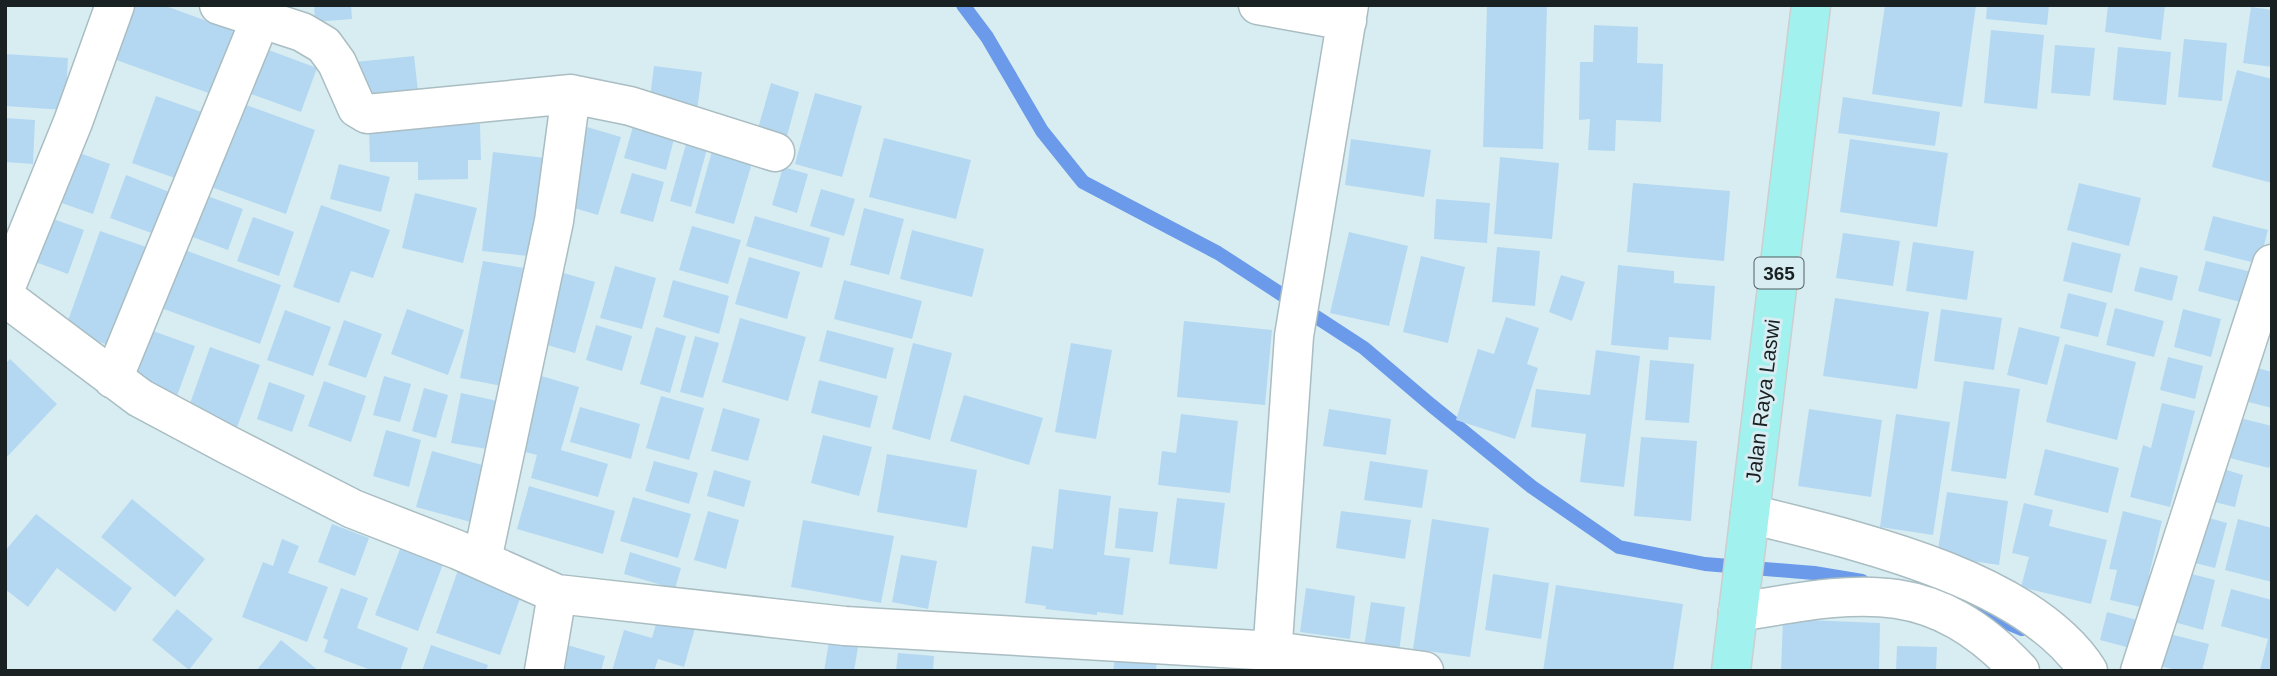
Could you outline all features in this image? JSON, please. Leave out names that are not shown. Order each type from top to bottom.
[{"type":"main road","name":"Jalan Raya Laswi","points":[[1731,671],[1811,5]]},
{"type":"street","points":[[5,289],[73,122],[115,5]]},
{"type":"street","points":[[219,5],[302,32],[324,46],[337,63],[357,108],[367,114],[571,94],[630,106],[775,152]]},
{"type":"street","points":[[1258,5],[1348,13],[1294,336],[1273,661]]},
{"type":"street","points":[[113,379],[260,20]]},
{"type":"street","points":[[482,560],[554,221],[571,94]]},
{"type":"street","points":[[2140,671],[2272,264]]},
{"type":"street","points":[[5,297],[140,398],[352,509],[482,560],[557,594],[845,626],[1424,671]]},
{"type":"street","points":[[1748,527],[1906,556],[1972,584],[2032,616],[2054,631],[2080,667]]},
{"type":"street","points":[[544,671],[557,594]]},
{"type":"street","points":[[1739,599],[1901,598],[1932,606],[1969,625],[2020,671]]},
{"type":"building","points":[[123,5],[163,5],[237,32],[214,95],[105,56]]},
{"type":"building","points":[[314,5],[351,5],[352,19],[315,22]]},
{"type":"building","points":[[1487,5],[1547,5],[1543,149],[1483,147]]},
{"type":"building","points":[[1885,5],[1976,5],[1962,107],[1872,94]]},
{"type":"building","points":[[1987,5],[2049,5],[2047,25],[1986,19]]},
{"type":"building","points":[[2108,5],[2165,5],[2161,40],[2105,32]]},
{"type":"building","points":[[2251,7],[2272,10],[2272,67],[2243,63]]},
{"type":"building","points":[[1594,25],[1638,27],[1637,63],[1663,64],[1661,122],[1616,120],[1615,151],[1588,150],[1590,119],[1579,120],[1580,62],[1593,62]]},
{"type":"building","points":[[1991,30],[2044,35],[2037,109],[1984,103]]},
{"type":"building","points":[[2184,39],[2227,43],[2222,101],[2178,97]]},
{"type":"building","points":[[253,44],[317,68],[301,112],[237,89]]},
{"type":"building","points":[[2055,45],[2095,48],[2090,96],[2051,93]]},
{"type":"building","points":[[2118,47],[2171,52],[2166,105],[2113,100]]},
{"type":"building","points":[[5,54],[68,58],[65,110],[5,106]]},
{"type":"building","points":[[414,56],[418,91],[359,97],[355,62]]},
{"type":"building","points":[[654,66],[702,72],[695,127],[647,121]]},
{"type":"building","points":[[2237,70],[2272,79],[2272,183],[2212,167]]},
{"type":"building","points":[[771,83],[799,92],[784,147],[755,139]]},
{"type":"building","points":[[815,93],[862,106],[842,177],[795,164]]},
{"type":"building","points":[[156,96],[213,116],[189,183],[132,163]]},
{"type":"building","points":[[1843,97],[1940,112],[1935,146],[1838,133]]},
{"type":"building","points":[[238,102],[315,130],[286,214],[208,186]]},
{"type":"building","points":[[5,118],[35,120],[33,164],[5,162]]},
{"type":"building","points":[[634,123],[675,135],[666,170],[624,158]]},
{"type":"building","points":[[480,124],[481,160],[468,160],[468,179],[418,180],[418,162],[370,162],[369,126]]},
{"type":"building","points":[[577,124],[621,137],[598,215],[554,202]]},
{"type":"building","points":[[884,138],[971,160],[956,219],[869,197]]},
{"type":"building","points":[[1351,139],[1431,150],[1424,197],[1345,185]]},
{"type":"building","points":[[1850,139],[1948,153],[1937,227],[1840,212]]},
{"type":"building","points":[[686,144],[707,149],[691,207],[670,201]]},
{"type":"building","points":[[74,151],[110,164],[93,214],[56,201]]},
{"type":"building","points":[[712,151],[752,163],[734,224],[695,213]]},
{"type":"building","points":[[493,152],[546,158],[537,257],[482,251]]},
{"type":"building","points":[[1500,157],[1559,163],[1552,239],[1494,234]]},
{"type":"building","points":[[339,164],[390,177],[381,212],[330,199]]},
{"type":"building","points":[[783,167],[808,174],[797,213],[772,205]]},
{"type":"building","points":[[632,173],[664,182],[653,222],[620,213]]},
{"type":"building","points":[[126,175],[172,193],[157,235],[110,218]]},
{"type":"building","points":[[1633,183],[1730,191],[1724,261],[1627,252]]},
{"type":"building","points":[[2079,183],[2141,198],[2129,246],[2067,230]]},
{"type":"building","points":[[821,189],[855,199],[844,236],[810,226]]},
{"type":"building","points":[[191,190],[243,209],[228,250],[176,231]]},
{"type":"building","points":[[415,193],[477,208],[463,263],[402,248]]},
{"type":"building","points":[[1436,199],[1490,203],[1487,243],[1434,239]]},
{"type":"building","points":[[321,205],[390,230],[373,278],[351,271],[339,303],[293,287]]},
{"type":"building","points":[[864,208],[904,219],[889,275],[850,265]]},
{"type":"building","points":[[45,216],[84,230],[68,274],[30,260]]},
{"type":"building","points":[[755,216],[830,238],[822,268],[746,246]]},
{"type":"building","points":[[2213,216],[2268,230],[2259,264],[2204,250]]},
{"type":"building","points":[[253,217],[294,232],[279,276],[237,261]]},
{"type":"building","points":[[692,226],[741,240],[728,284],[679,270]]},
{"type":"building","points":[[912,230],[984,249],[972,297],[900,279]]},
{"type":"building","points":[[100,231],[152,249],[116,348],[65,329]]},
{"type":"building","points":[[1349,232],[1408,246],[1389,326],[1330,313]]},
{"type":"building","points":[[1843,233],[1900,241],[1893,286],[1836,278]]},
{"type":"building","points":[[1913,242],[1974,251],[1967,300],[1906,291]]},
{"type":"building","points":[[2072,242],[2121,254],[2112,293],[2063,281]]},
{"type":"building","points":[[171,245],[281,285],[260,344],[150,304]]},
{"type":"building","points":[[1497,247],[1540,251],[1535,306],[1492,302]]},
{"type":"building","points":[[1421,256],[1465,267],[1448,343],[1403,332]]},
{"type":"building","points":[[749,257],[800,272],[787,319],[735,304]]},
{"type":"building","points":[[483,261],[535,270],[512,388],[460,378]]},
{"type":"building","points":[[2206,261],[2256,273],[2248,304],[2198,291]]},
{"type":"building","points":[[1618,265],[1674,271],[1674,283],[1715,286],[1711,340],[1669,337],[1668,350],[1611,345]]},
{"type":"building","points":[[615,266],[656,278],[642,329],[600,318]]},
{"type":"building","points":[[2140,267],[2178,276],[2172,301],[2134,291]]},
{"type":"building","points":[[553,270],[595,282],[575,353],[533,341]]},
{"type":"building","points":[[1561,275],[1585,282],[1572,321],[1549,312]]},
{"type":"building","points":[[673,280],[729,296],[719,334],[663,317]]},
{"type":"building","points":[[844,280],[922,301],[912,339],[834,319]]},
{"type":"building","points":[[2068,293],[2107,303],[2098,337],[2060,328]]},
{"type":"building","points":[[1835,298],[1929,312],[1917,389],[1823,376]]},
{"type":"building","points":[[2115,308],[2164,321],[2154,357],[2106,345]]},
{"type":"building","points":[[407,309],[464,330],[448,375],[391,354]]},
{"type":"building","points":[[1941,309],[2002,318],[1994,370],[1934,361]]},
{"type":"building","points":[[2183,309],[2221,319],[2211,357],[2174,347]]},
{"type":"building","points":[[285,310],[331,327],[313,376],[267,360]]},
{"type":"building","points":[[1506,317],[1539,328],[1527,364],[1538,368],[1515,439],[1456,420],[1478,349],[1494,354]]},
{"type":"building","points":[[740,318],[806,337],[788,401],[722,382]]},
{"type":"building","points":[[344,320],[382,334],[366,378],[328,365]]},
{"type":"building","points":[[1184,321],[1272,330],[1265,405],[1177,397]]},
{"type":"building","points":[[136,325],[195,346],[177,396],[119,375]]},
{"type":"building","points":[[596,325],[632,336],[622,371],[586,360]]},
{"type":"building","points":[[656,327],[686,336],[670,393],[640,384]]},
{"type":"building","points":[[2019,327],[2060,337],[2047,385],[2007,375]]},
{"type":"building","points":[[827,330],[894,348],[886,379],[819,361]]},
{"type":"building","points":[[695,336],[719,343],[703,398],[680,392]]},
{"type":"building","points":[[913,343],[952,353],[930,440],[892,429]]},
{"type":"building","points":[[1071,343],[1112,350],[1096,439],[1055,432]]},
{"type":"building","points":[[2065,344],[2136,362],[2117,440],[2046,422]]},
{"type":"building","points":[[210,347],[260,365],[236,430],[187,412]]},
{"type":"building","points":[[1596,350],[1640,356],[1624,487],[1580,482],[1586,434],[1531,427],[1536,389],[1590,395]]},
{"type":"building","points":[[2168,357],[2203,366],[2195,399],[2160,390]]},
{"type":"building","points":[[10,359],[57,404],[5,459],[5,364]]},
{"type":"building","points":[[1650,360],[1694,364],[1689,423],[1645,420]]},
{"type":"building","points":[[2250,366],[2272,372],[2272,408],[2241,400]]},
{"type":"building","points":[[538,375],[579,387],[561,450],[608,464],[598,497],[531,478],[537,455],[517,450]]},
{"type":"building","points":[[384,376],[411,384],[400,422],[373,415]]},
{"type":"building","points":[[819,380],[878,396],[870,428],[811,413]]},
{"type":"building","points":[[324,381],[366,396],[351,442],[308,426]]},
{"type":"building","points":[[1964,381],[2020,389],[2006,479],[1951,471]]},
{"type":"building","points":[[269,382],[305,395],[292,432],[257,419]]},
{"type":"building","points":[[424,388],[448,395],[436,438],[412,431]]},
{"type":"building","points":[[461,393],[502,402],[493,450],[451,443]]},
{"type":"building","points":[[964,395],[1043,418],[1029,465],[950,441]]},
{"type":"building","points":[[661,396],[704,408],[689,460],[646,448]]},
{"type":"building","points":[[2162,403],[2195,411],[2170,507],[2130,497],[2143,445],[2151,448]]},
{"type":"building","points":[[580,407],[640,424],[631,459],[570,442]]},
{"type":"building","points":[[723,408],[760,419],[748,461],[711,451]]},
{"type":"building","points":[[1329,409],[1391,419],[1386,455],[1323,446]]},
{"type":"building","points":[[1809,409],[1882,420],[1871,497],[1798,486]]},
{"type":"building","points":[[1181,414],[1238,421],[1230,493],[1158,485],[1162,451],[1176,453]]},
{"type":"building","points":[[1896,414],[1950,422],[1933,535],[1880,527]]},
{"type":"building","points":[[2232,416],[2272,426],[2272,460],[2269,468],[2222,456]]},
{"type":"building","points":[[386,430],[421,440],[409,487],[373,476]]},
{"type":"building","points":[[823,435],[872,447],[859,496],[811,483]]},
{"type":"building","points":[[1641,437],[1697,441],[1691,521],[1634,516]]},
{"type":"building","points":[[2045,449],[2119,468],[2108,513],[2034,495]]},
{"type":"building","points":[[432,451],[493,468],[478,524],[416,507]]},
{"type":"building","points":[[887,454],[977,470],[967,528],[877,512]]},
{"type":"building","points":[[654,461],[698,473],[689,504],[645,491]]},
{"type":"building","points":[[1370,461],[1428,470],[1422,508],[1364,500]]},
{"type":"building","points":[[2211,465],[2243,475],[2235,507],[2202,499]]},
{"type":"building","points":[[714,470],[751,481],[744,507],[707,496]]},
{"type":"building","points":[[529,486],[615,511],[603,554],[517,529]]},
{"type":"building","points":[[1059,489],[1111,496],[1104,555],[1130,558],[1123,615],[1045,609],[1046,606],[1025,603],[1032,546],[1053,549]]},
{"type":"building","points":[[1947,492],[2008,501],[1999,565],[1937,556]]},
{"type":"building","points":[[633,497],[691,514],[678,558],[620,541]]},
{"type":"building","points":[[1177,498],[1225,503],[1217,569],[1169,564]]},
{"type":"building","points":[[132,499],[205,559],[175,597],[101,537]]},
{"type":"building","points":[[2024,503],[2053,510],[2049,526],[2107,540],[2091,604],[2021,587],[2029,557],[2012,553]]},
{"type":"building","points":[[1119,508],[1158,512],[1153,552],[1115,548]]},
{"type":"building","points":[[708,511],[739,520],[726,569],[694,560]]},
{"type":"building","points":[[1341,511],[1411,520],[1405,559],[1336,548]]},
{"type":"building","points":[[2123,511],[2162,521],[2149,575],[2153,576],[2145,608],[2110,600],[2117,570],[2109,569]]},
{"type":"building","points":[[36,514],[132,588],[115,612],[57,568],[28,607],[5,589],[5,551]]},
{"type":"building","points":[[2195,514],[2227,523],[2215,568],[2183,560]]},
{"type":"building","points":[[1432,519],[1489,528],[1470,657],[1413,649]]},
{"type":"building","points":[[2238,519],[2272,528],[2272,582],[2225,570]]},
{"type":"building","points":[[803,520],[894,536],[881,603],[791,587]]},
{"type":"building","points":[[332,524],[369,538],[355,576],[318,562]]},
{"type":"building","points":[[282,539],[299,546],[288,573],[328,587],[307,642],[242,617],[263,562],[273,566]]},
{"type":"building","points":[[400,549],[443,564],[418,631],[375,615]]},
{"type":"building","points":[[630,552],[681,568],[675,589],[624,574]]},
{"type":"building","points":[[901,555],[937,561],[928,609],[892,602]]},
{"type":"building","points":[[458,570],[522,593],[500,655],[436,633]]},
{"type":"building","points":[[2176,570],[2215,580],[2203,630],[2163,619]]},
{"type":"building","points":[[1493,574],[1549,583],[1541,639],[1485,630]]},
{"type":"building","points":[[1556,585],[1683,604],[1673,671],[1543,671]]},
{"type":"building","points":[[341,588],[368,598],[357,628],[408,648],[400,671],[373,671],[324,652],[328,640],[323,638]]},
{"type":"building","points":[[1306,588],[1355,596],[1350,639],[1300,632]]},
{"type":"building","points":[[2231,589],[2272,600],[2272,671],[2260,670],[2268,639],[2221,626]]},
{"type":"building","points":[[1371,602],[1405,607],[1399,652],[1364,647]]},
{"type":"building","points":[[177,609],[213,639],[189,670],[152,640]]},
{"type":"building","points":[[660,610],[697,621],[684,667],[658,659],[654,671],[612,671],[624,630],[652,638]]},
{"type":"building","points":[[2107,612],[2141,621],[2134,649],[2100,640]]},
{"type":"building","points":[[1783,619],[1880,623],[1879,671],[1781,671]]},
{"type":"building","points":[[2166,633],[2209,644],[2202,671],[2179,671],[2157,665]]},
{"type":"building","points":[[281,640],[319,671],[256,671]]},
{"type":"building","points":[[557,642],[605,656],[601,671],[549,671]]},
{"type":"building","points":[[829,642],[858,647],[854,671],[824,671]]},
{"type":"building","points":[[431,645],[488,665],[486,671],[422,671]]},
{"type":"building","points":[[1897,646],[1937,647],[1936,671],[1896,671]]},
{"type":"building","points":[[1116,652],[1157,657],[1156,671],[1113,671]]},
{"type":"building","points":[[898,653],[934,656],[933,671],[896,671]]},
{"type":"waterway","points":[[963,5],[987,37],[1042,131],[1083,182],[1218,253],[1364,348],[1532,487],[1619,547],[1705,564],[1814,573],[1862,581]]},
{"type":"waterway","points":[[1960,603],[2022,629]]}]
